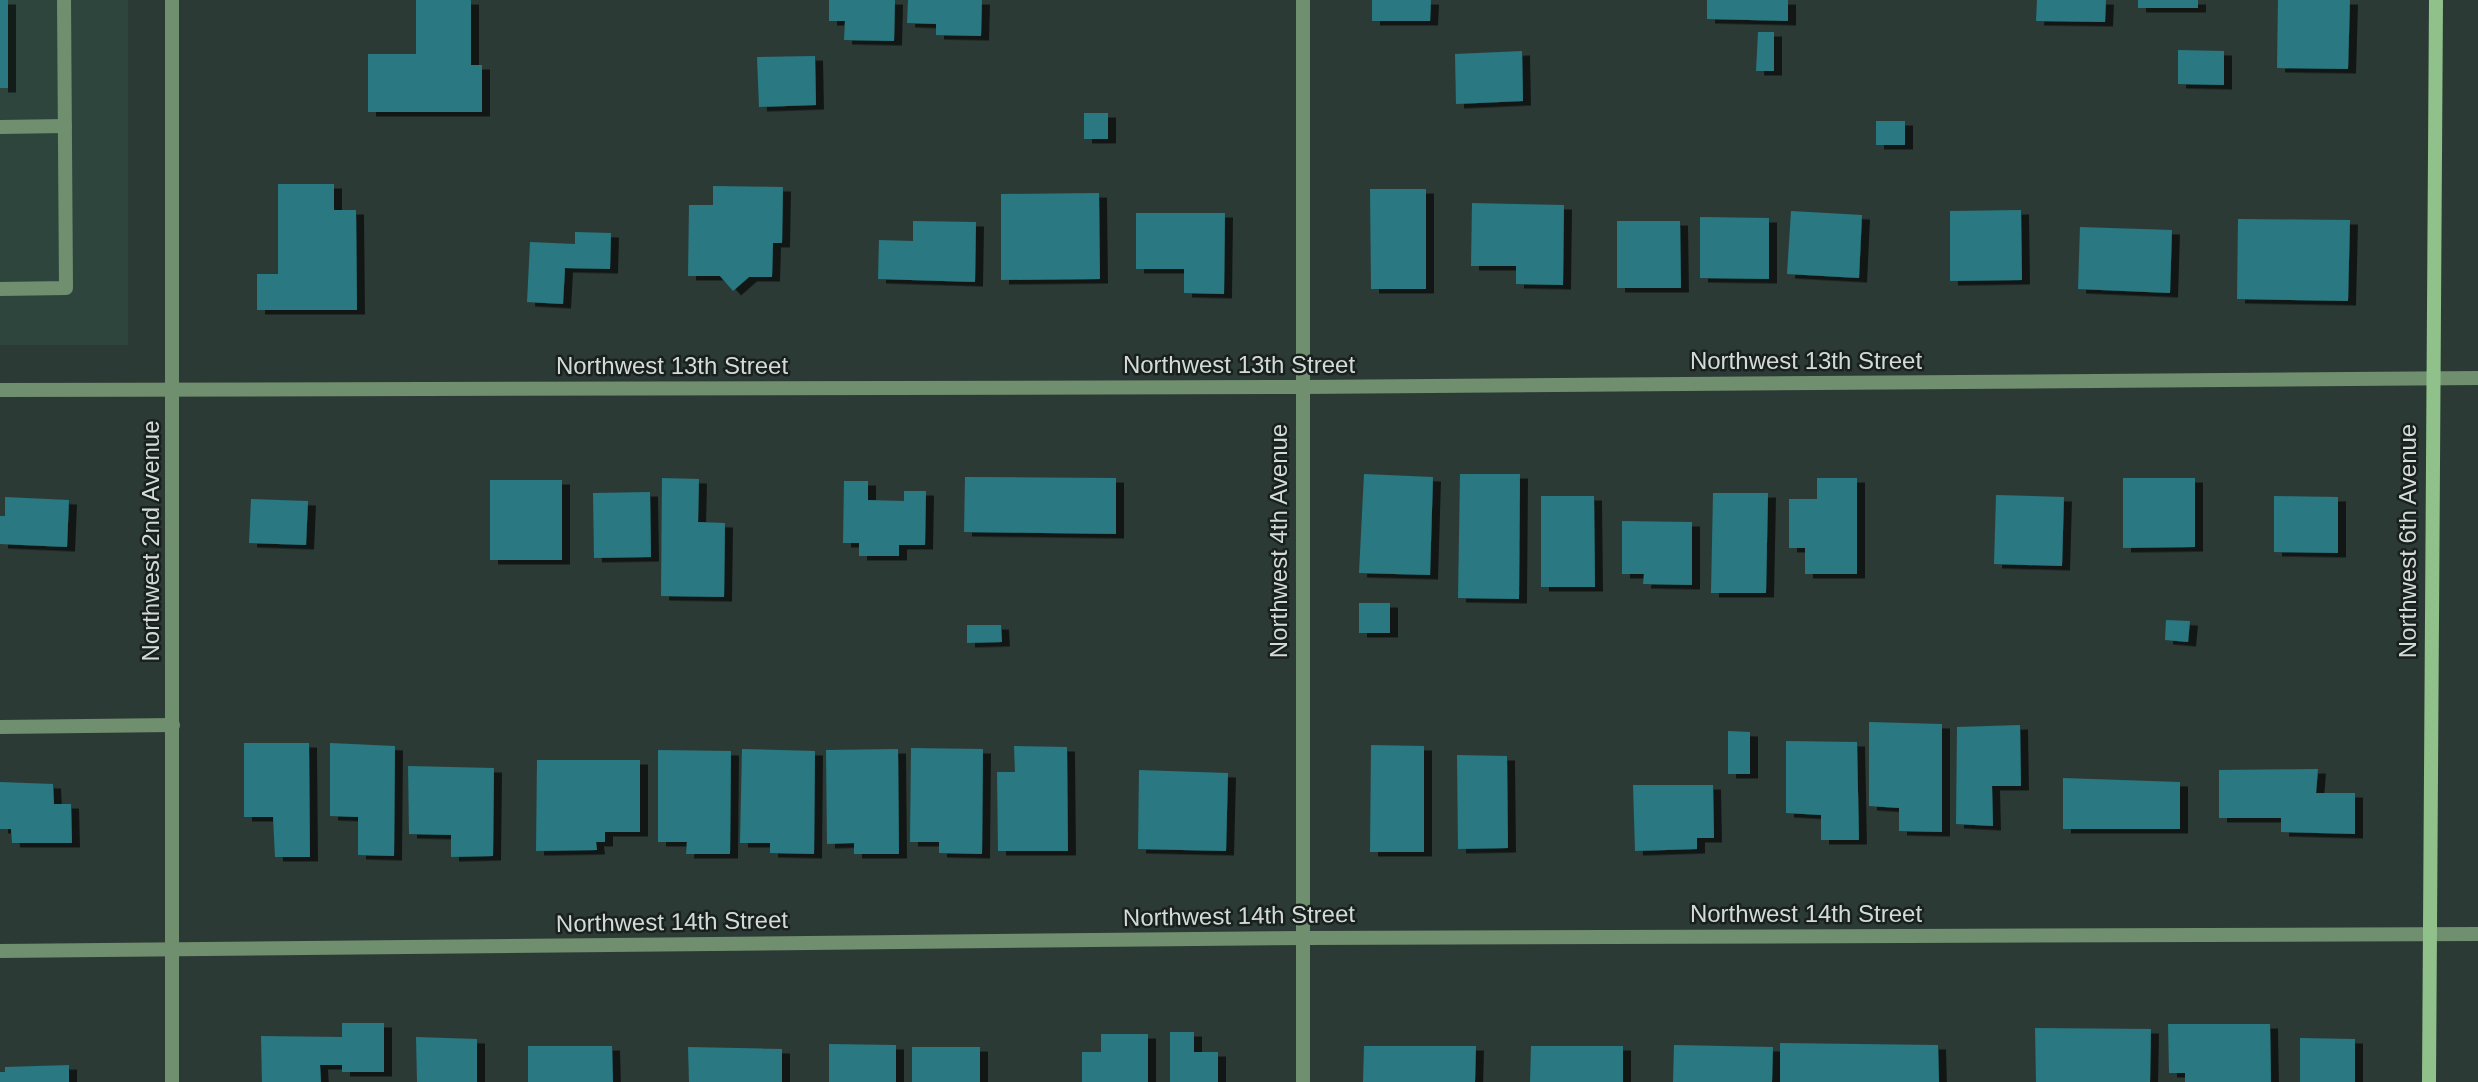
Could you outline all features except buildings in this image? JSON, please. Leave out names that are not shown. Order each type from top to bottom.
[{"type":"street","points":[[0,289],[66,288],[64,0]]},
{"type":"street","name":"Northwest 2nd Avenue","points":[[172,0],[172,1082]]},
{"type":"street","name":"Northwest 4th Avenue","points":[[1303,0],[1303,1082]]},
{"type":"street","name":"Northwest 6th Avenue","points":[[2429,1082],[2431,379],[2436,0]]},
{"type":"street","points":[[0,127],[65,126]]},
{"type":"street","name":"Northwest 13th Street","points":[[0,390],[1301,387],[2478,378]]},
{"type":"street","points":[[0,726],[173,725]]},
{"type":"street","name":"Northwest 14th Street","points":[[0,951],[1303,938],[2478,934]]},
{"type":"shaded area","points":[[0,0],[128,0],[128,345],[0,345]]}]
